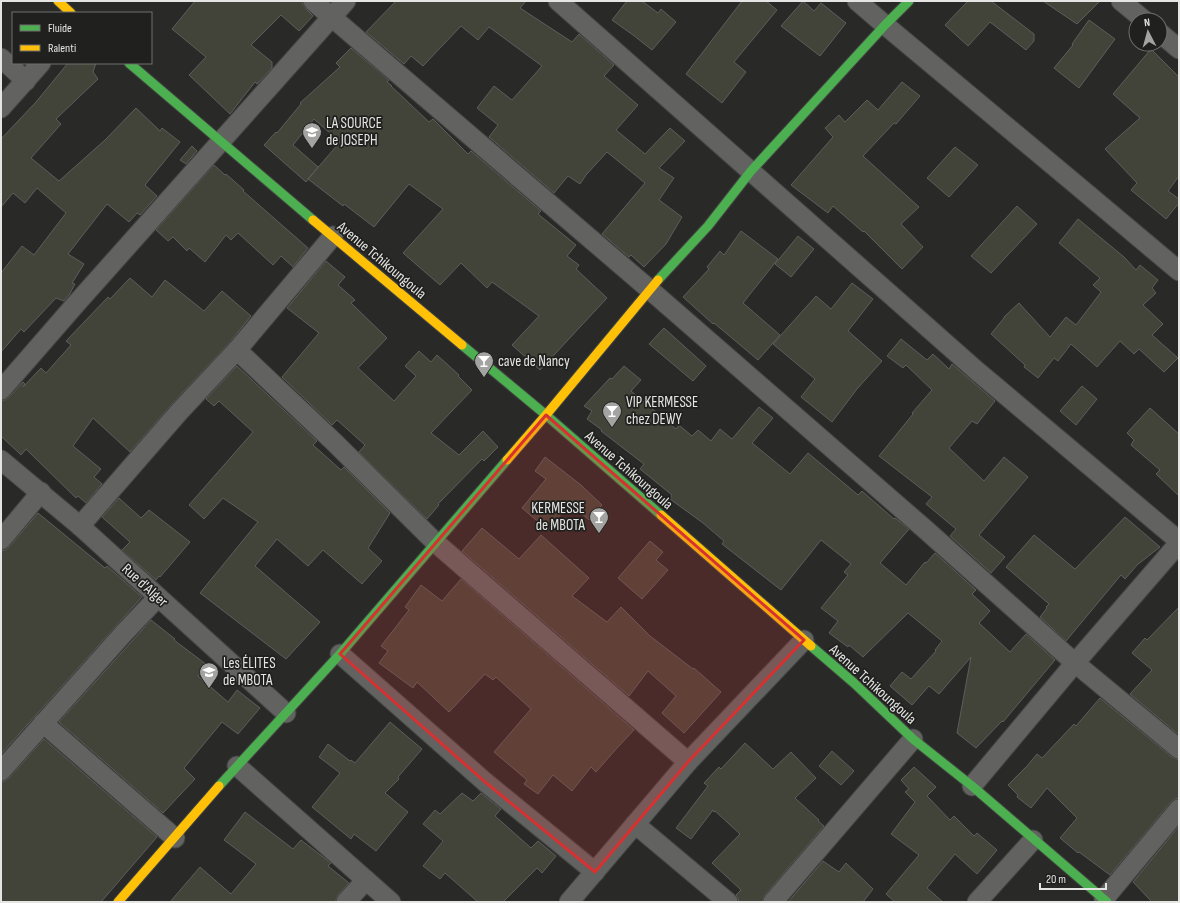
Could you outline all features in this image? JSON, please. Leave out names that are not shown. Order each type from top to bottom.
[{"type":"street","points":[[58,1],[70,12]]},
{"type":"street","points":[[313,1],[649,289],[926,530],[1075,663],[1179,749]]},
{"type":"street","points":[[1,390],[346,1]]},
{"type":"street","points":[[558,1],[977,372],[1179,542],[972,786]]},
{"type":"street","points":[[857,1],[1179,271]]},
{"type":"street","points":[[118,902],[237,766],[340,654],[546,415],[649,289],[708,226],[751,172],[885,25],[909,1]]},
{"type":"street","points":[[1121,1],[1134,12]]},
{"type":"street","points":[[1168,40],[1179,49]]},
{"type":"street","points":[[1,58],[26,81]]},
{"type":"street","points":[[1,108],[39,64]]},
{"type":"street","name":"Avenue Tchikoungoula","points":[[130,64],[546,415],[854,683],[913,739],[972,786],[1105,901]]},
{"type":"street","points":[[80,526],[179,412],[237,350],[333,236]]},
{"type":"street","points":[[237,350],[334,442],[436,543],[688,762]]},
{"type":"street","name":"Rue d'Alger","points":[[1,460],[80,526],[286,713]]},
{"type":"street","points":[[1,540],[41,492]]},
{"type":"street","points":[[4,761],[43,723],[158,597]]},
{"type":"street","points":[[569,902],[688,762],[804,640]]},
{"type":"street","points":[[340,654],[485,782],[595,872]]},
{"type":"street","points":[[43,723],[175,838]]},
{"type":"street","points":[[773,902],[913,739]]},
{"type":"street","points":[[237,766],[391,902]]},
{"type":"street","points":[[1105,901],[1179,809]]},
{"type":"street","points":[[635,824],[728,902]]},
{"type":"street","points":[[977,902],[1033,840]]},
{"type":"street","points":[[346,902],[366,880]]},
{"type":"highlighted area","points":[[546,415],[804,640],[688,762],[595,872],[485,782],[340,654]]},
{"type":"building","points":[[195,1],[302,1],[303,5],[313,16],[299,31],[281,15],[251,45],[272,62],[272,68],[257,84],[255,82],[230,114],[189,75],[206,57],[172,29]]},
{"type":"building","points":[[396,1],[526,1],[520,8],[572,42],[579,34],[614,65],[604,76],[638,105],[616,130],[645,154],[670,128],[685,141],[659,168],[674,178],[659,200],[682,217],[666,244],[644,267],[631,255],[629,257],[602,234],[645,183],[607,152],[586,175],[580,184],[568,176],[554,193],[489,137],[498,125],[477,108],[494,86],[512,100],[542,66],[489,27],[478,40],[461,26],[423,66],[411,56],[404,64],[366,32]]},
{"type":"building","points":[[627,1],[642,1],[658,13],[661,9],[676,22],[652,50],[612,20]]},
{"type":"building","points":[[742,1],[766,1],[777,10],[734,62],[746,72],[722,103],[686,74]]},
{"type":"building","points":[[803,1],[814,11],[821,3],[846,23],[820,56],[781,26]]},
{"type":"building","points":[[968,1],[991,1],[1034,34],[1034,41],[1026,50],[990,22],[968,46],[945,25]]},
{"type":"building","points":[[1043,1],[1100,1],[1077,24]]},
{"type":"building","points":[[1089,20],[1115,39],[1079,88],[1054,68],[1073,45],[1072,44]]},
{"type":"building","points":[[351,48],[389,80],[387,82],[429,122],[433,119],[468,154],[471,151],[541,211],[538,214],[576,245],[567,256],[579,265],[576,269],[607,298],[540,370],[512,345],[539,316],[492,282],[487,288],[461,263],[440,285],[403,253],[443,209],[409,184],[374,227],[344,204],[343,206],[308,179],[306,182],[264,145],[276,132],[277,133],[301,104],[300,103],[340,67],[336,63]],"holes":[[[314,119],[340,142],[313,173],[318,167],[293,145]]]},
{"type":"building","points":[[1148,52],[1154,52],[1179,77],[1179,176],[1168,191],[1179,199],[1179,203],[1166,219],[1131,190],[1137,183],[1105,149],[1140,118],[1113,94]]},
{"type":"building","points":[[67,64],[96,64],[93,72],[98,79],[56,119],[61,124],[31,158],[59,181],[105,140],[136,108],[160,131],[162,128],[180,142],[145,185],[157,196],[140,215],[137,213],[129,222],[107,204],[68,254],[84,264],[72,283],[75,284],[69,295],[64,301],[56,298],[24,332],[21,329],[1,352],[1,273],[22,246],[34,255],[66,213],[37,188],[25,203],[13,193],[1,207],[1,139],[36,102]]},
{"type":"building","points":[[902,82],[920,96],[896,124],[894,123],[863,156],[919,207],[901,224],[923,247],[902,269],[864,231],[863,232],[833,206],[828,213],[791,185],[833,137],[825,128],[839,115],[845,122],[867,100],[878,110]]},
{"type":"building","points":[[192,146],[197,151],[186,164],[180,160]]},
{"type":"building","points":[[955,147],[978,165],[949,197],[927,178]]},
{"type":"building","points":[[214,165],[308,248],[293,267],[281,256],[273,265],[238,233],[231,240],[226,235],[205,262],[189,248],[187,251],[173,237],[168,241],[156,230]]},
{"type":"building","points":[[1017,206],[1037,224],[991,273],[971,256]]},
{"type":"building","points":[[1078,219],[1124,257],[1136,270],[1140,265],[1158,280],[1152,288],[1156,293],[1143,305],[1163,324],[1152,335],[1178,358],[1164,372],[1139,349],[1134,354],[1120,341],[1097,367],[1071,344],[1058,361],[1054,358],[1038,378],[1024,367],[1025,365],[991,334],[1004,317],[1019,303],[1050,337],[1066,317],[1076,325],[1101,292],[1093,285],[1100,278],[1059,243]]},
{"type":"building","points":[[741,231],[778,259],[743,303],[780,335],[758,360],[714,323],[713,324],[683,297],[709,269],[707,267],[720,251],[724,255]]},
{"type":"building","points":[[798,236],[814,249],[791,277],[775,264]]},
{"type":"building","points":[[326,261],[345,277],[338,285],[355,300],[351,303],[387,338],[358,368],[394,401],[416,376],[405,366],[419,351],[431,362],[437,355],[459,375],[458,376],[472,390],[431,433],[459,455],[483,431],[498,447],[484,461],[482,459],[438,504],[439,505],[427,519],[359,452],[365,445],[337,420],[332,425],[282,377],[319,333],[287,308]]},
{"type":"building","points":[[130,278],[152,297],[165,280],[204,311],[222,291],[251,316],[229,343],[171,405],[130,452],[93,418],[73,446],[101,469],[94,477],[102,484],[86,503],[78,496],[76,498],[26,449],[21,455],[1,436],[1,401],[9,397],[23,382],[25,384],[23,387],[41,368],[46,373],[71,345],[66,341],[108,297],[110,299]]},
{"type":"building","points":[[852,283],[873,299],[848,331],[882,361],[857,389],[832,422],[801,397],[815,379],[773,344],[816,296],[831,309]]},
{"type":"building","points":[[664,328],[706,366],[693,381],[649,344]]},
{"type":"building","points":[[901,339],[927,360],[933,354],[949,369],[952,364],[995,401],[977,424],[972,421],[949,448],[984,481],[1004,457],[1028,477],[979,535],[1005,557],[991,573],[950,536],[956,529],[926,504],[932,497],[879,456],[932,390],[906,365],[903,368],[887,356]]},
{"type":"building","points":[[237,366],[317,441],[313,445],[341,470],[344,467],[390,513],[368,548],[382,561],[362,584],[323,550],[308,566],[277,539],[255,566],[320,622],[286,659],[200,593],[258,522],[223,498],[204,519],[189,505],[253,432],[219,401],[214,406],[206,399]]},
{"type":"building","points":[[624,366],[641,380],[631,391],[676,429],[679,425],[692,436],[698,430],[711,441],[720,429],[732,439],[759,407],[773,418],[752,443],[790,474],[808,453],[858,495],[862,491],[894,519],[895,518],[909,529],[880,563],[906,585],[925,562],[926,563],[935,553],[976,590],[972,594],[990,611],[979,623],[1010,652],[1026,634],[1055,660],[1003,722],[1002,721],[976,748],[957,733],[971,657],[939,694],[929,686],[912,705],[890,686],[902,672],[911,679],[936,651],[935,650],[942,641],[908,613],[863,657],[849,645],[848,647],[829,633],[838,621],[821,608],[848,575],[844,572],[851,564],[821,540],[781,590],[722,544],[724,541],[703,523],[670,499],[672,495],[640,469],[644,464],[587,419],[592,411],[584,406],[610,378],[612,379]]},
{"type":"building","points":[[1082,386],[1097,399],[1076,425],[1060,411]]},
{"type":"building","points":[[1150,408],[1179,434],[1179,496],[1156,474],[1160,470],[1131,445],[1134,440],[1127,433]]},
{"type":"building","points":[[545,457],[581,485],[602,505],[589,520],[570,503],[548,530],[522,508],[546,479],[535,471]]},
{"type":"building","points":[[119,498],[141,518],[149,510],[190,542],[156,580],[122,550],[130,542],[102,517]]},
{"type":"building","points":[[38,513],[105,568],[107,566],[142,597],[1,754],[1,551],[9,547]]},
{"type":"building","points":[[1125,517],[1160,547],[1137,565],[1125,579],[1121,575],[1066,641],[1040,617],[1049,604],[1006,567],[1034,535],[1075,569]]},
{"type":"building","points":[[482,528],[519,559],[541,535],[589,578],[572,596],[607,622],[621,607],[650,636],[693,669],[694,668],[721,692],[684,733],[662,713],[676,696],[648,671],[629,696],[462,551]]},
{"type":"building","points":[[650,541],[663,552],[656,560],[668,570],[642,599],[618,578]]},
{"type":"building","points":[[461,579],[634,730],[596,772],[591,767],[572,791],[553,775],[538,794],[524,784],[527,780],[494,752],[531,709],[496,677],[493,680],[485,674],[449,712],[417,682],[413,688],[379,663],[388,651],[381,646],[409,610],[405,607],[421,585],[442,601]]},
{"type":"building","points":[[1179,607],[1179,735],[1130,694],[1152,670],[1132,653],[1145,638],[1147,640]]},
{"type":"building","points":[[151,620],[207,665],[198,676],[228,702],[237,690],[260,708],[238,734],[222,722],[184,768],[195,779],[163,813],[59,722]]},
{"type":"building","points":[[1100,698],[1172,757],[1179,760],[1179,798],[1171,802],[1110,875],[1079,852],[1078,853],[1060,838],[1077,818],[1047,788],[1031,808],[1017,797],[1018,795],[1008,785],[1037,754],[1042,758],[1074,724],[1076,726]]},
{"type":"building","points":[[390,722],[422,749],[398,777],[399,779],[385,793],[408,812],[376,851],[354,834],[351,839],[312,807],[340,773],[319,757],[328,744],[350,761],[351,760],[355,763]]},
{"type":"building","points":[[44,739],[157,837],[101,902],[1,902],[1,782],[9,778]]},
{"type":"building","points":[[745,743],[773,769],[791,752],[816,778],[795,798],[824,826],[765,895],[762,902],[739,902],[736,895],[741,890],[712,863],[740,834],[715,811],[714,812],[713,810],[691,839],[676,828],[708,786],[704,783],[719,767],[721,769]]},
{"type":"building","points":[[832,751],[854,771],[841,785],[819,766]]},
{"type":"building","points":[[914,767],[936,787],[927,796],[950,820],[954,816],[974,836],[977,833],[997,850],[977,874],[955,854],[927,888],[943,902],[895,902],[886,894],[919,855],[891,834],[915,802],[905,792],[909,789],[901,780]]},
{"type":"building","points":[[462,793],[473,801],[481,793],[501,809],[495,816],[531,848],[538,841],[556,856],[542,873],[537,868],[503,902],[478,902],[445,873],[440,879],[423,866],[443,841],[423,824],[435,810],[440,814]]},
{"type":"building","points":[[245,812],[293,849],[301,840],[331,863],[328,866],[349,883],[338,895],[335,902],[170,902],[200,867],[231,894],[256,864],[224,840]]},
{"type":"building","points":[[1179,826],[1179,902],[1152,902],[1133,882]]},
{"type":"building","points":[[823,861],[839,872],[846,863],[873,889],[863,902],[788,902]]},
{"type":"traffic: fast","points":[[658,280],[708,226],[751,171],[885,25],[909,1]]},
{"type":"traffic: fast","points":[[130,64],[313,220]]},
{"type":"traffic: fast","points":[[462,345],[546,415],[661,515]]},
{"type":"traffic: fast","points":[[219,786],[340,654],[507,460]]},
{"type":"traffic: fast","points":[[811,646],[854,683],[913,739],[972,786],[1107,902]]},
{"type":"traffic: slow","points":[[58,1],[70,12]]},
{"type":"traffic: slow","points":[[313,220],[462,345]]},
{"type":"traffic: slow","points":[[507,460],[658,280]]},
{"type":"traffic: slow","points":[[661,515],[811,646]]},
{"type":"traffic: slow","points":[[118,902],[219,786]]},
{"type":"place","name":"LA SOURCE de JOSEPH","points":[[312,149]]},
{"type":"place","name":"cave de Nancy","points":[[484,378]]},
{"type":"place","name":"VIP KERMESSE chez DEWY","points":[[612,428]]},
{"type":"place","name":"KERMESSE de MBOTA","points":[[599,534]]},
{"type":"place","name":"Les ÉLITES de MBOTA","points":[[209,689]]}]
